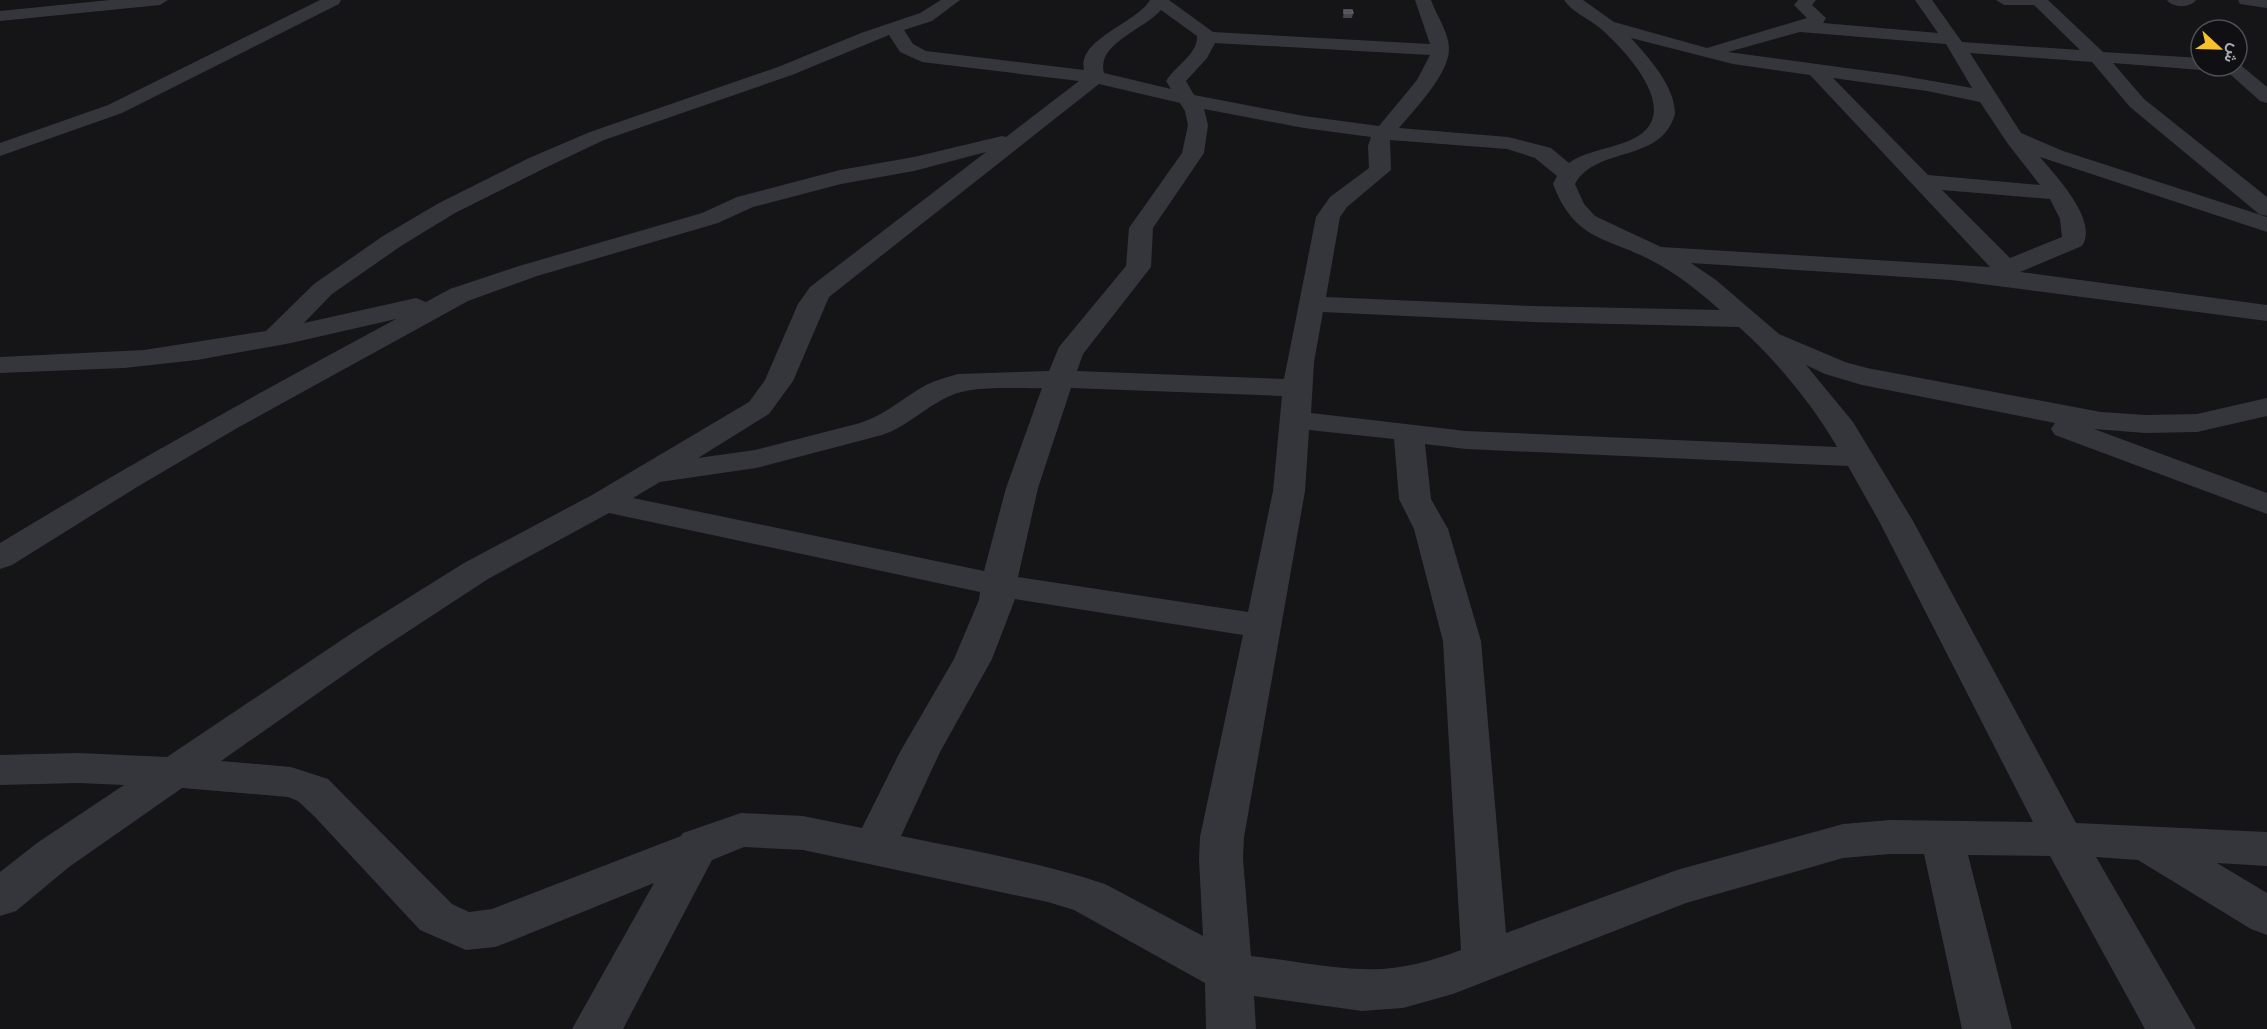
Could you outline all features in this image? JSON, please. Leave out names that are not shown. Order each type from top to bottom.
[{"type":"street","points":[[0,16],[160,0]]},
{"type":"street","points":[[0,150],[115,109],[333,0]]},
{"type":"street","points":[[276,337],[323,289],[392,241],[447,208],[517,173],[597,136],[785,71],[867,37],[926,17],[952,0]]},
{"type":"street","points":[[1231,1029],[1230,973],[1221,859],[1222,837],[1289,491],[1300,362],[1317,265],[1330,210],[1380,170],[1378,144],[1384,132],[1425,83],[1440,50],[1423,0]]},
{"type":"street","points":[[1572,0],[1607,25],[1627,45],[1645,68],[1661,96],[1665,111],[1663,120],[1648,139],[1630,148],[1587,161],[1568,174],[1564,184],[1565,192],[1573,206],[1587,221],[1602,230],[1654,252],[1690,272],[1757,328],[1838,422],[1896,521],[2063,839],[2171,1029]]},
{"type":"street","points":[[1704,53],[1758,40],[1817,20],[1802,5],[1808,0]]},
{"type":"street","points":[[1923,0],[1943,24],[2010,133],[2057,193],[2070,214],[2074,233],[2073,241],[1999,272]]},
{"type":"street","points":[[2004,0],[2039,0],[2096,55],[2137,103],[2267,209]]},
{"type":"street","points":[[2175,0],[2188,0]]},
{"type":"street","points":[[2246,0],[2267,3]]},
{"type":"street","points":[[1095,77],[1092,64],[1097,51],[1116,35],[1145,17],[1158,1],[1207,37],[1440,50]]},
{"type":"street","points":[[1607,25],[1704,53],[1816,71],[1931,84],[1986,97]]},
{"type":"street","points":[[1801,27],[1954,43],[2189,63]]},
{"type":"street","points":[[894,28],[906,48],[922,56],[1095,77],[1267,116],[1384,132],[1518,146],[1543,153],[1568,174]]},
{"type":"street","points":[[873,849],[920,752],[973,659],[997,600],[998,585],[1022,488],[1069,353],[1138,267],[1141,228],[1193,153],[1198,125],[1195,111],[1176,81],[1206,48],[1207,37]]},
{"type":"street","points":[[2249,68],[2255,68]]},
{"type":"street","points":[[1816,71],[1922,181],[1999,272]]},
{"type":"street","points":[[0,898],[53,855],[365,642],[476,572],[604,502],[759,408],[779,381],[811,304],[819,292],[1095,77]]},
{"type":"street","points":[[2245,78],[2267,97]]},
{"type":"street","points":[[2010,133],[2055,156],[2267,225]]},
{"type":"street","points":[[0,365],[163,357],[276,337],[459,295],[528,271],[710,218],[745,202],[777,193],[822,181],[914,164],[1018,137]]},
{"type":"street","points":[[1922,181],[2057,193]]},
{"type":"street","points":[[1654,252],[1723,259],[1855,263],[1999,272],[2267,313]]},
{"type":"street","points":[[0,558],[228,420],[459,295]]},
{"type":"street","points":[[1311,304],[1532,314],[1757,328],[1850,373],[2101,421],[2145,424],[2196,423],[2267,407]]},
{"type":"street","points":[[647,476],[756,459],[871,429],[883,425],[938,390],[958,383],[1059,379],[1298,388]]},
{"type":"street","points":[[1997,402],[2267,504]]},
{"type":"street","points":[[1295,420],[1466,440],[1858,457]]},
{"type":"street","points":[[1409,432],[1414,500],[1431,529],[1462,641],[1485,960]]},
{"type":"street","points":[[604,502],[998,585],[1263,626]]},
{"type":"street","points":[[0,770],[78,768],[174,772],[291,782],[313,790],[436,917],[466,931],[495,928],[698,845],[741,830],[775,830],[803,833],[1048,884],[1089,897],[1230,973],[1362,990],[1414,985],[1436,980],[1677,888],[1843,841],[1890,837],[2063,839],[2267,849]]},
{"type":"street","points":[[1942,837],[1987,1029]]},
{"type":"street","points":[[2146,843],[2267,916]]},
{"type":"street","points":[[597,1029],[698,845]]},
{"type":"building","points":[[1344,10],[1352,10],[1353,13],[1344,13]]}]
